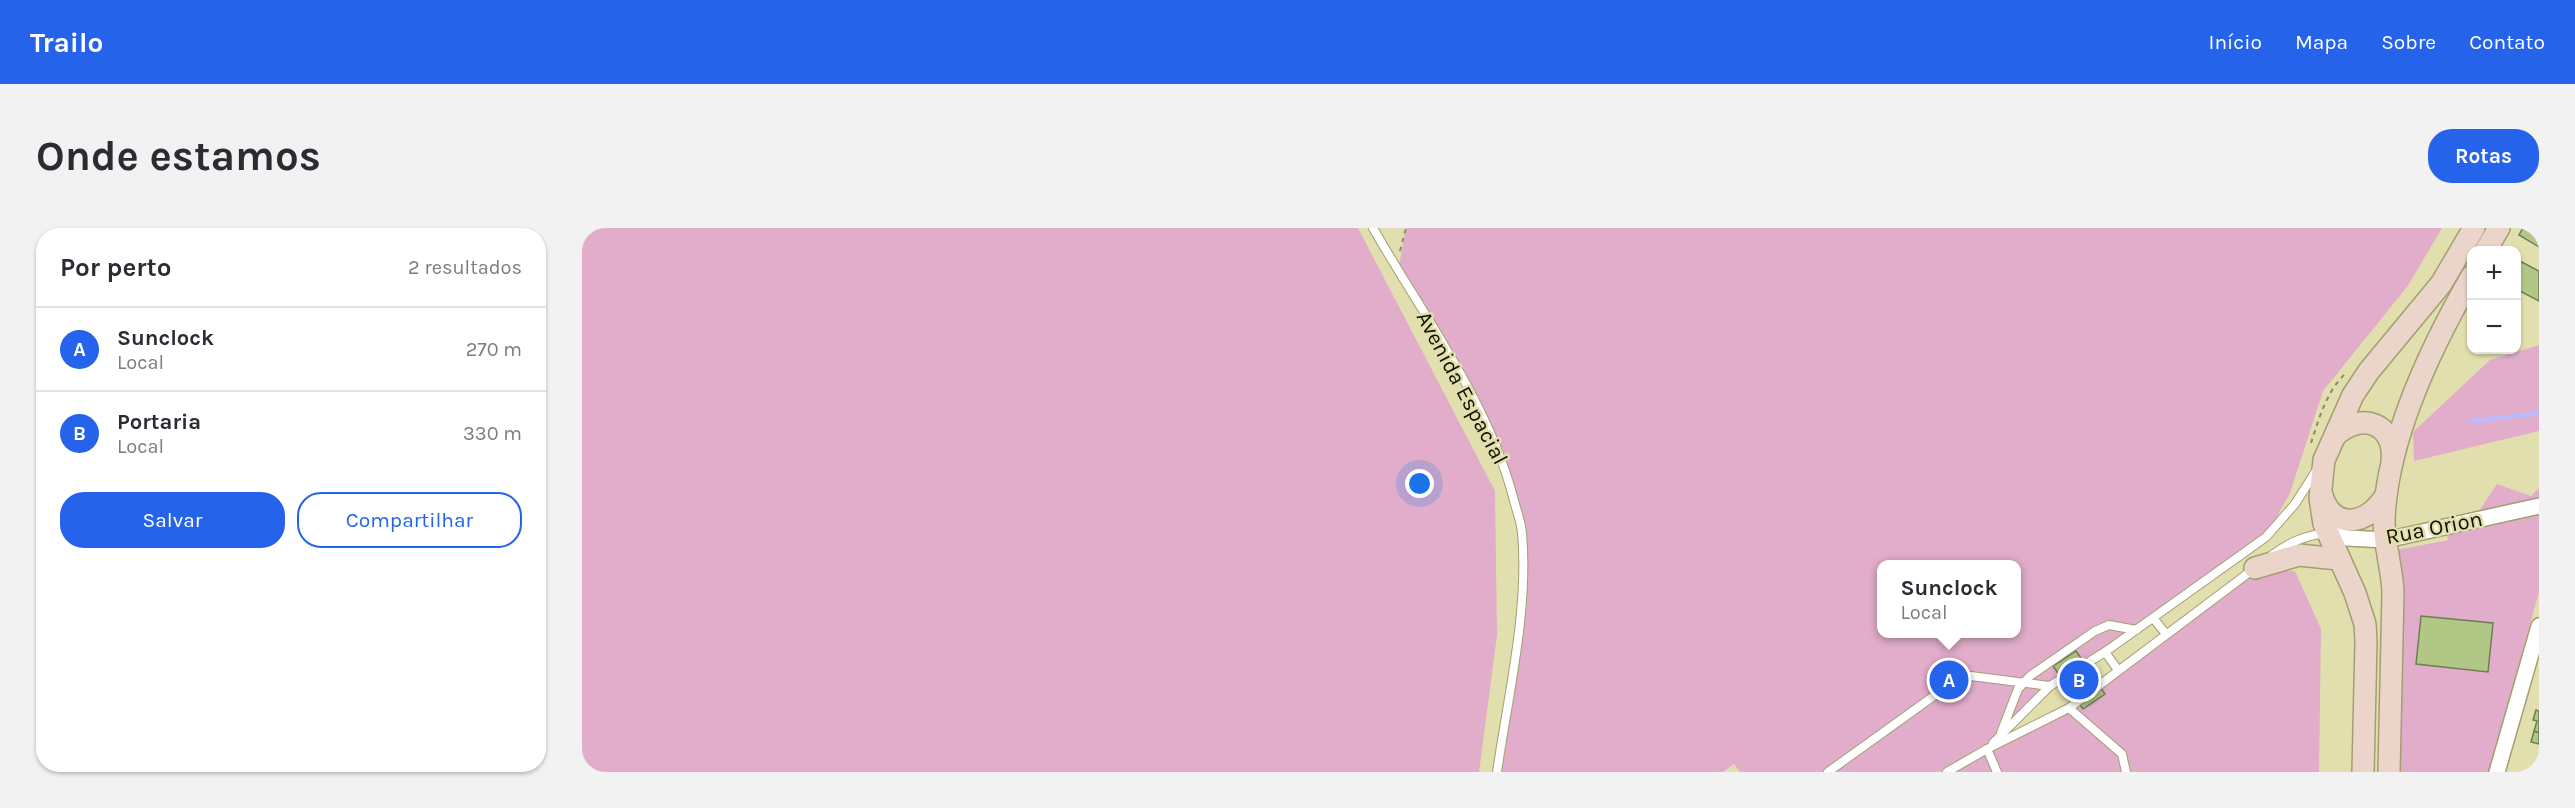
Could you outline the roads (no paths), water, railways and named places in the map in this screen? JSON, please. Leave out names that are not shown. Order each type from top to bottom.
[{"type":"main road","points":[[2336,435],[2359,387],[2441,284],[2474,228]]},
{"type":"main road","points":[[2488,246],[2499,228]]},
{"type":"main road","points":[[2392,465],[2430,357],[2467,286]]},
{"type":"main road","points":[[2363,772],[2367,642],[2365,624],[2355,593],[2338,560],[2321,512],[2316,455],[2346,426],[2355,423],[2379,426],[2390,438],[2393,451],[2384,523],[2393,592],[2389,772]]},
{"type":"main road","points":[[2320,486],[2327,505],[2343,519],[2364,518],[2373,513],[2386,495]]},
{"type":"main road","points":[[2255,568],[2299,555],[2338,560]]},
{"type":"street","name":"Rua Orion","points":[[2328,533],[2347,538],[2386,540],[2539,506]]},
{"type":"street","points":[[2497,772],[2539,626]]},
{"type":"lane","name":"Avenida Espacial","points":[[1373,228],[1439,337],[1488,427],[1506,471],[1522,531],[1522,602],[1497,772]]},
{"type":"lane","points":[[1987,749],[2050,686],[2105,652],[2266,537],[2295,504],[2316,455]]},
{"type":"lane","points":[[1947,772],[2069,708],[2289,543],[2306,535],[2328,533]]},
{"type":"lane","points":[[2152,618],[2166,634]]},
{"type":"lane","points":[[2000,736],[2018,689],[2059,654],[2095,631],[2109,625],[2136,630]]},
{"type":"lane","points":[[2105,652],[2118,670]]},
{"type":"lane","points":[[1828,772],[1963,675],[2050,686]]},
{"type":"lane","points":[[2069,708],[2122,754],[2126,772]]},
{"type":"lane","points":[[1987,749],[1997,772]]},
{"type":"waterway","points":[[2471,421],[2533,414],[2539,410]]},
{"type":"place","name":"Sunclock","points":[[1949,680]]},
{"type":"place","name":"Portaria","points":[[2079,680]]}]
